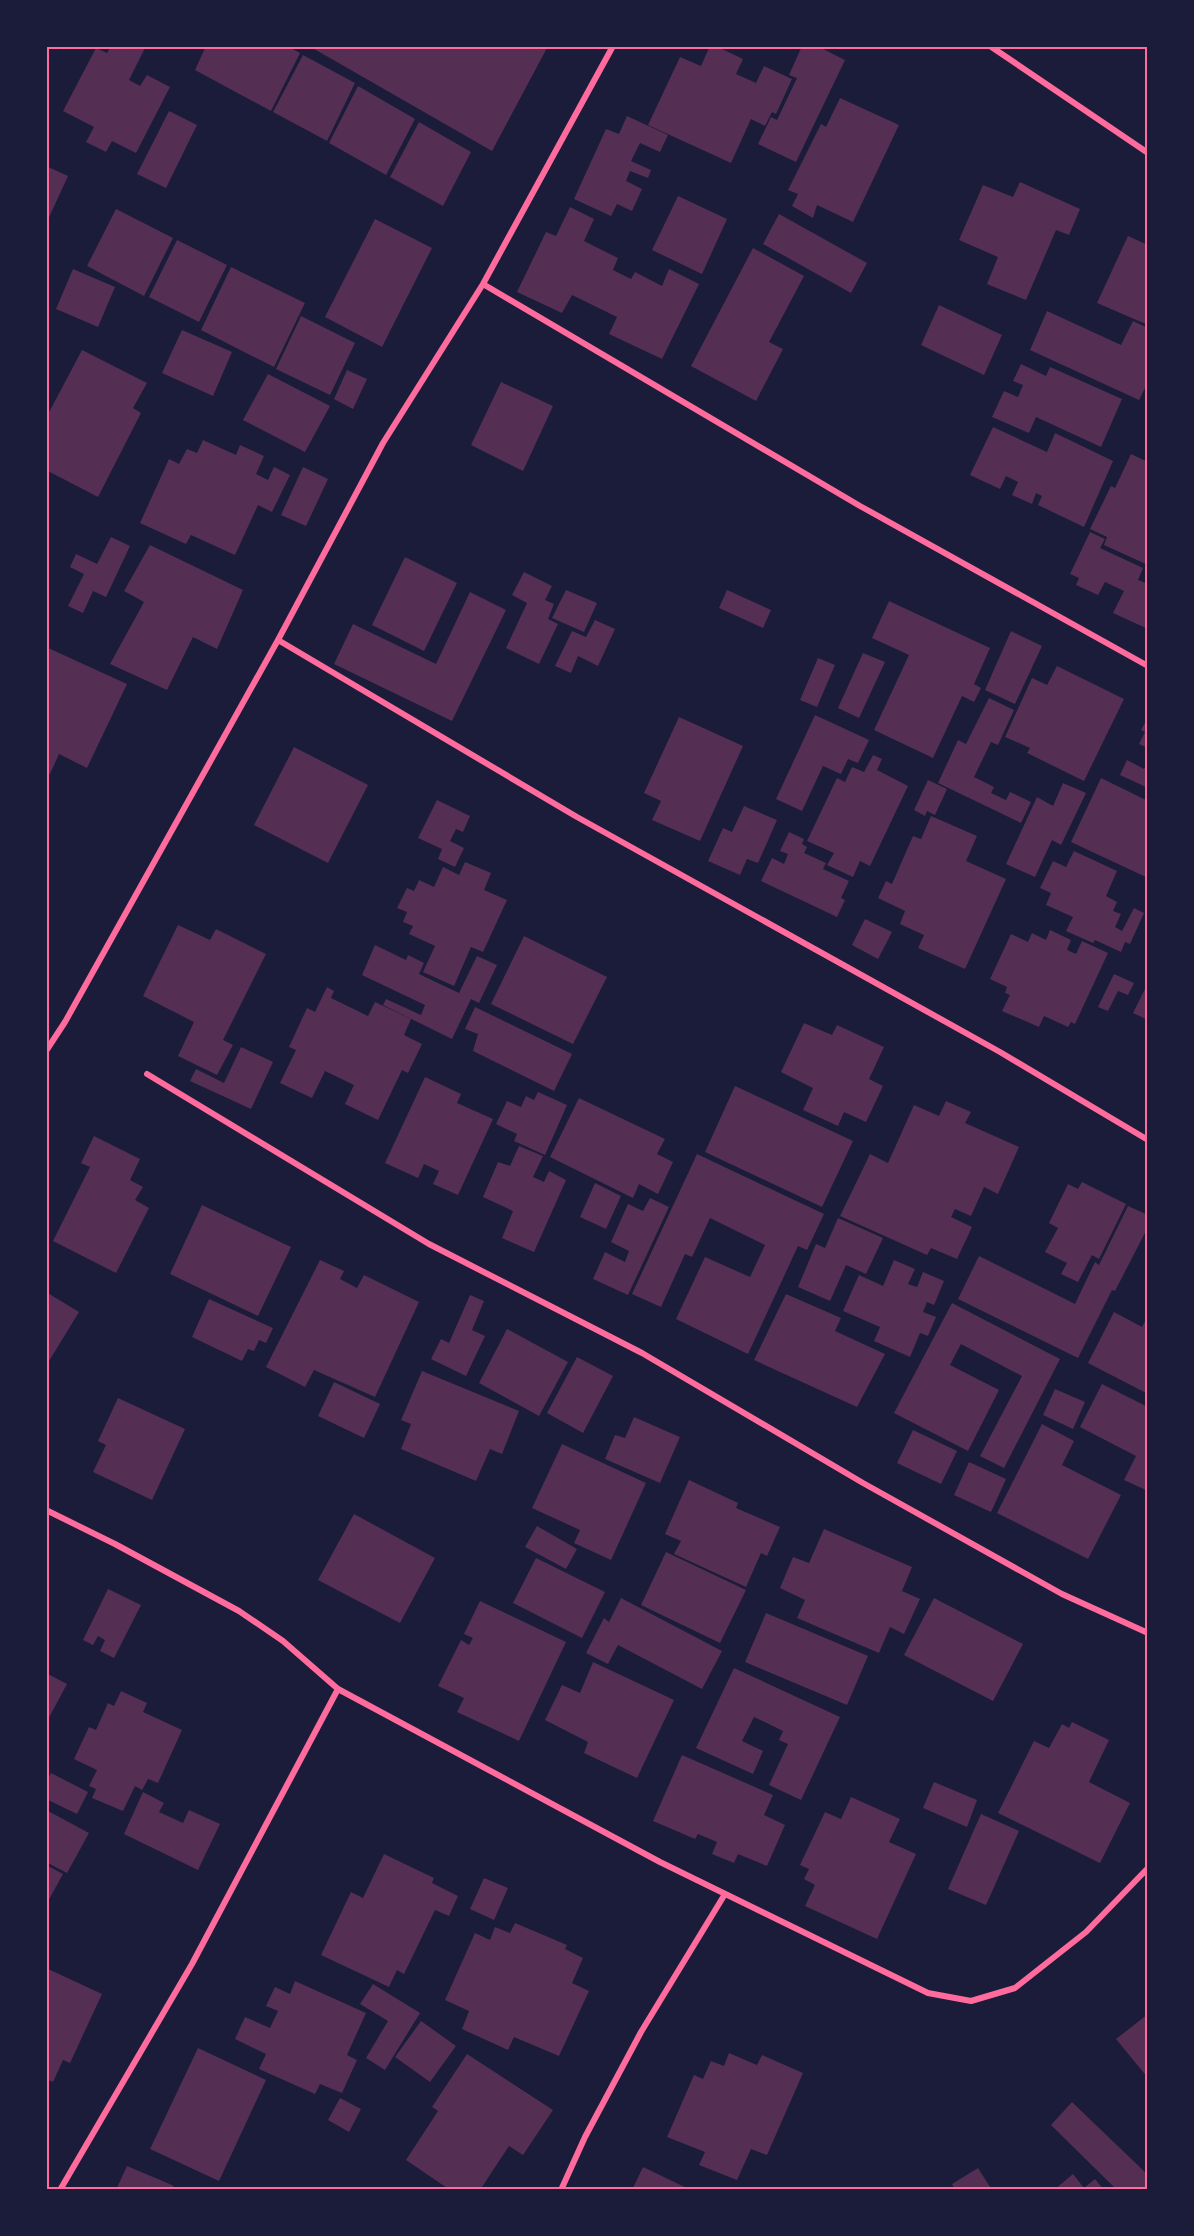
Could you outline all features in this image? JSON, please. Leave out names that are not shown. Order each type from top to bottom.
[{"type":"street","points":[[46,1051],[65,1022],[278,640],[383,444],[483,284],[613,46]]},
{"type":"street","points":[[990,46],[1148,153]]},
{"type":"street","points":[[483,284],[860,506],[1148,666]]},
{"type":"street","points":[[278,640],[577,817],[1000,1052],[1148,1140]]},
{"type":"street","points":[[147,1074],[429,1244],[642,1353],[864,1483],[1062,1594],[1148,1634]]},
{"type":"street","points":[[46,1510],[239,1611],[283,1641],[338,1689],[660,1862],[927,1993],[971,2001],[1015,1988],[1086,1932],[1148,1868]]},
{"type":"street","points":[[60,2190],[192,1964],[338,1689]]},
{"type":"street","points":[[561,2190],[585,2137],[641,2032],[725,1894]]},
{"type":"building","points":[[111,46],[146,46],[129,80],[140,86],[147,75],[170,87],[136,153],[112,141],[106,152],[86,142],[94,127],[63,111],[96,48],[107,53]]},
{"type":"building","points":[[206,46],[287,46],[300,53],[271,111],[195,70]]},
{"type":"building","points":[[309,46],[548,46],[492,151]]},
{"type":"building","points":[[710,46],[716,46],[743,59],[736,74],[756,83],[764,66],[792,79],[776,114],[772,112],[765,126],[751,119],[731,163],[648,125],[680,57],[701,66]]},
{"type":"building","points":[[802,46],[817,46],[845,60],[796,162],[758,144],[771,117],[777,120],[797,78],[789,75]]},
{"type":"building","points":[[303,55],[355,83],[327,141],[273,112]]},
{"type":"building","points":[[358,86],[415,119],[386,175],[329,143]]},
{"type":"building","points":[[840,98],[899,125],[853,222],[817,205],[813,218],[792,206],[798,194],[788,190],[821,124],[826,127]]},
{"type":"building","points":[[169,111],[197,125],[166,188],[137,174]]},
{"type":"building","points":[[627,116],[668,135],[660,152],[640,143],[631,161],[651,170],[648,178],[630,171],[626,181],[642,189],[632,211],[617,204],[611,216],[574,199],[606,129],[619,134]]},
{"type":"building","points":[[419,122],[471,152],[443,206],[390,177]]},
{"type":"building","points":[[46,166],[68,176],[46,224]]},
{"type":"building","points":[[1020,182],[1080,209],[1069,235],[1056,230],[1026,300],[987,284],[998,257],[959,240],[983,185],[1013,197]]},
{"type":"building","points":[[678,196],[727,219],[702,274],[652,250]]},
{"type":"building","points":[[570,207],[594,219],[584,241],[618,258],[613,270],[631,279],[635,272],[662,286],[669,269],[699,284],[662,359],[609,334],[617,317],[572,295],[562,313],[517,292],[546,232],[556,236]]},
{"type":"building","points":[[116,209],[173,238],[144,296],[87,266]]},
{"type":"building","points":[[779,214],[867,263],[851,293],[763,244]]},
{"type":"building","points":[[375,219],[432,248],[382,347],[325,317]]},
{"type":"building","points":[[1128,236],[1148,245],[1148,325],[1097,303]]},
{"type":"building","points":[[177,240],[227,265],[199,322],[149,297]]},
{"type":"building","points":[[753,248],[804,276],[769,342],[783,349],[756,401],[691,366]]},
{"type":"building","points":[[231,267],[305,303],[274,367],[201,330]]},
{"type":"building","points":[[73,269],[115,287],[98,327],[56,309]]},
{"type":"building","points":[[939,305],[1002,335],[984,375],[921,345]]},
{"type":"building","points":[[1047,311],[1121,345],[1133,321],[1148,328],[1148,382],[1139,400],[1030,350]]},
{"type":"building","points":[[301,316],[355,343],[330,395],[276,369]]},
{"type":"building","points":[[182,330],[232,352],[213,396],[162,373]]},
{"type":"building","points":[[82,350],[147,383],[133,408],[141,413],[98,497],[46,470],[46,418]]},
{"type":"building","points":[[1021,364],[1046,376],[1050,367],[1122,399],[1101,447],[1036,417],[1029,433],[992,417],[1004,391],[1018,397],[1023,385],[1013,381]]},
{"type":"building","points":[[347,370],[367,379],[353,409],[334,399]]},
{"type":"building","points":[[268,374],[330,406],[305,452],[243,420]]},
{"type":"building","points":[[501,382],[553,406],[523,471],[471,445]]},
{"type":"building","points":[[993,427],[1047,452],[1055,433],[1113,461],[1084,527],[1038,505],[1042,496],[1036,493],[1032,504],[1012,495],[1018,482],[1006,476],[1000,489],[970,475]]},
{"type":"building","points":[[203,440],[236,455],[240,445],[264,456],[256,474],[268,480],[274,467],[290,475],[272,512],[258,505],[235,555],[191,535],[186,544],[140,523],[169,459],[179,464],[187,449],[197,453]]},
{"type":"building","points":[[1131,454],[1148,462],[1148,565],[1104,545],[1107,537],[1090,529],[1111,486],[1115,488]]},
{"type":"building","points":[[303,467],[328,479],[306,526],[281,515]]},
{"type":"building","points":[[1090,532],[1105,539],[1100,548],[1143,568],[1138,580],[1148,584],[1148,629],[1113,613],[1124,591],[1105,582],[1098,595],[1076,585],[1079,578],[1070,574]]},
{"type":"building","points":[[111,537],[130,546],[106,597],[93,591],[83,613],[68,606],[84,574],[70,567],[76,554],[97,564]]},
{"type":"building","points":[[150,545],[243,590],[217,649],[193,637],[167,690],[110,664],[144,602],[124,591]]},
{"type":"building","points":[[405,557],[457,583],[424,651],[372,625]]},
{"type":"building","points":[[524,572],[552,586],[545,600],[554,604],[548,619],[558,624],[539,664],[506,648],[527,603],[512,595]]},
{"type":"building","points":[[566,590],[597,603],[584,632],[552,618]]},
{"type":"building","points":[[727,590],[771,610],[763,628],[719,608]]},
{"type":"building","points":[[470,592],[506,610],[452,721],[334,664],[353,624],[436,664]]},
{"type":"building","points":[[889,601],[990,648],[974,684],[981,688],[974,702],[962,696],[933,758],[874,730],[909,655],[872,638]]},
{"type":"building","points":[[595,620],[615,629],[598,666],[578,656],[571,673],[555,666],[572,631],[586,637]]},
{"type":"building","points":[[1011,631],[1042,646],[1015,704],[985,690]]},
{"type":"building","points":[[46,647],[127,684],[87,768],[59,754],[50,774],[46,773]]},
{"type":"building","points":[[863,653],[885,662],[859,718],[838,708]]},
{"type":"building","points":[[818,658],[835,665],[817,707],[800,700]]},
{"type":"building","points":[[1057,666],[1124,699],[1084,781],[1027,753],[1030,748],[1005,737],[1032,678],[1047,685]]},
{"type":"building","points":[[989,698],[1014,710],[998,745],[991,742],[974,777],[994,787],[991,793],[1006,800],[1010,792],[1031,802],[1021,823],[938,783],[958,740],[966,744]]},
{"type":"building","points":[[815,715],[869,740],[858,763],[848,759],[841,774],[823,766],[802,811],[776,799]]},
{"type":"building","points":[[679,717],[743,746],[700,841],[652,820],[661,801],[644,793]]},
{"type":"building","points":[[1148,717],[1148,748],[1139,744],[1145,732],[1141,730]]},
{"type":"building","points":[[294,747],[368,785],[328,863],[254,825]]},
{"type":"building","points":[[873,755],[882,759],[877,770],[908,786],[870,866],[860,861],[853,877],[827,865],[834,853],[807,841],[837,778],[845,782],[852,767],[864,772]]},
{"type":"building","points":[[1127,760],[1144,769],[1148,760],[1148,788],[1120,775]]},
{"type":"building","points":[[1101,778],[1148,801],[1148,878],[1071,842]]},
{"type":"building","points":[[928,780],[947,789],[935,815],[927,811],[925,816],[914,810]]},
{"type":"building","points":[[1063,783],[1086,793],[1061,845],[1052,840],[1035,877],[1006,864],[1037,797],[1053,806]]},
{"type":"building","points":[[437,800],[470,816],[463,832],[456,829],[450,841],[464,848],[455,867],[438,859],[442,849],[418,838]]},
{"type":"building","points":[[744,806],[777,820],[758,863],[747,859],[740,875],[708,861],[723,828],[732,832]]},
{"type":"building","points":[[931,816],[977,836],[966,861],[1006,879],[965,969],[918,948],[924,935],[900,924],[905,911],[878,898],[886,881],[892,884],[913,836],[921,839]]},
{"type":"building","points":[[789,832],[804,839],[802,844],[807,847],[804,853],[826,863],[823,869],[849,881],[841,898],[845,900],[837,917],[761,881],[772,858],[784,864],[788,854],[780,851]]},
{"type":"building","points":[[1074,851],[1117,871],[1106,896],[1117,902],[1113,911],[1121,914],[1115,927],[1122,931],[1134,908],[1144,913],[1130,944],[1125,942],[1121,952],[1095,940],[1093,943],[1066,931],[1073,917],[1046,905],[1051,893],[1040,888],[1053,861],[1066,867]]},
{"type":"building","points":[[465,862],[491,873],[484,890],[507,900],[483,952],[471,947],[454,986],[423,972],[435,946],[409,934],[413,926],[403,922],[407,912],[397,908],[407,888],[414,891],[419,880],[434,887],[443,867],[459,875]]},
{"type":"building","points":[[865,919],[892,932],[878,959],[852,945]]},
{"type":"building","points":[[178,925],[210,940],[216,929],[266,954],[223,1040],[233,1045],[217,1075],[178,1056],[194,1022],[143,996]]},
{"type":"building","points":[[1050,930],[1071,940],[1067,950],[1076,954],[1082,941],[1108,953],[1075,1024],[1071,1022],[1068,1027],[1044,1016],[1039,1027],[1002,1011],[1010,995],[1005,993],[1007,987],[990,979],[1011,934],[1028,942],[1032,933],[1046,940]]},
{"type":"building","points":[[524,936],[607,977],[573,1044],[491,1004]]},
{"type":"building","points":[[375,945],[406,960],[408,955],[424,963],[419,974],[459,993],[477,956],[497,965],[479,1003],[471,999],[452,1039],[383,1005],[386,999],[421,1015],[425,1005],[362,975]]},
{"type":"building","points":[[1114,974],[1134,983],[1128,995],[1118,991],[1108,1011],[1098,1007]]},
{"type":"building","points":[[1148,983],[1148,1020],[1133,1013]]},
{"type":"building","points":[[327,987],[334,991],[331,998],[368,1016],[375,1002],[411,1019],[404,1035],[422,1044],[408,1073],[402,1070],[378,1120],[345,1104],[354,1085],[325,1071],[312,1098],[280,1083],[296,1050],[289,1047],[307,1008],[315,1012]]},
{"type":"building","points":[[475,1007],[572,1054],[554,1091],[473,1051],[478,1034],[465,1029]]},
{"type":"building","points":[[804,1023],[832,1035],[837,1025],[884,1047],[869,1079],[883,1086],[866,1122],[844,1112],[838,1126],[803,1110],[813,1088],[781,1072]]},
{"type":"building","points":[[241,1047],[273,1062],[251,1109],[190,1081],[196,1069],[224,1083]]},
{"type":"building","points":[[425,1077],[461,1094],[457,1103],[493,1119],[458,1195],[433,1184],[439,1171],[424,1164],[418,1178],[385,1163]]},
{"type":"building","points":[[735,1086],[853,1141],[822,1207],[705,1152]]},
{"type":"building","points":[[538,1092],[567,1105],[545,1155],[514,1141],[517,1134],[496,1124],[507,1101],[521,1107],[526,1096],[534,1100]]},
{"type":"building","points":[[579,1098],[665,1139],[657,1154],[673,1162],[658,1194],[639,1184],[633,1198],[550,1157]]},
{"type":"building","points":[[946,1101],[971,1112],[965,1123],[1019,1147],[998,1194],[984,1187],[971,1216],[955,1209],[951,1217],[972,1227],[957,1259],[931,1248],[927,1255],[840,1216],[870,1154],[888,1163],[914,1105],[939,1116]]},
{"type":"building","points":[[94,1136],[140,1159],[130,1180],[143,1187],[135,1200],[149,1208],[116,1273],[53,1241],[90,1167],[81,1163]]},
{"type":"building","points":[[519,1146],[543,1156],[533,1177],[544,1182],[549,1171],[566,1180],[534,1252],[502,1238],[513,1211],[483,1197],[498,1162],[510,1166]]},
{"type":"building","points":[[697,1154],[824,1214],[807,1250],[798,1246],[748,1354],[676,1319],[705,1257],[750,1277],[765,1245],[710,1218],[692,1257],[685,1254],[661,1307],[632,1294]]},
{"type":"building","points":[[1082,1182],[1126,1204],[1099,1259],[1092,1255],[1078,1282],[1061,1274],[1067,1263],[1045,1252],[1058,1228],[1049,1223],[1068,1184],[1078,1189]]},
{"type":"building","points":[[595,1183],[621,1196],[606,1229],[580,1217]]},
{"type":"building","points":[[650,1198],[669,1207],[628,1295],[593,1279],[605,1252],[625,1262],[629,1251],[611,1242],[628,1204],[643,1211]]},
{"type":"building","points":[[202,1205],[291,1247],[258,1316],[170,1274]]},
{"type":"building","points":[[1128,1206],[1148,1215],[1148,1227],[1115,1291],[1112,1290],[1078,1358],[958,1299],[979,1256],[1075,1304],[1095,1262],[1099,1265]]},
{"type":"building","points":[[838,1218],[883,1238],[866,1274],[846,1265],[830,1301],[798,1287],[816,1244],[825,1248]]},
{"type":"building","points":[[320,1260],[344,1271],[340,1279],[357,1288],[364,1275],[419,1302],[375,1397],[314,1370],[305,1387],[266,1367]]},
{"type":"building","points":[[894,1260],[915,1269],[908,1284],[917,1287],[923,1272],[944,1281],[934,1305],[927,1302],[923,1312],[936,1317],[928,1336],[920,1333],[910,1357],[874,1341],[880,1327],[843,1311],[859,1275],[883,1286]]},
{"type":"building","points":[[46,1292],[79,1312],[46,1366]]},
{"type":"building","points":[[786,1294],[841,1318],[835,1331],[885,1354],[857,1407],[754,1360]]},
{"type":"building","points":[[470,1295],[484,1301],[472,1330],[485,1336],[466,1376],[431,1359],[441,1339],[449,1343]]},
{"type":"building","points":[[209,1299],[273,1328],[266,1343],[259,1340],[254,1351],[248,1349],[242,1361],[192,1337]]},
{"type":"building","points":[[952,1303],[1060,1359],[1004,1468],[980,1456],[1022,1376],[961,1344],[950,1365],[999,1390],[968,1451],[894,1413]]},
{"type":"building","points":[[1114,1312],[1142,1327],[1148,1316],[1148,1394],[1088,1363]]},
{"type":"building","points":[[507,1329],[568,1362],[539,1416],[479,1383]]},
{"type":"building","points":[[577,1357],[613,1376],[583,1433],[547,1413]]},
{"type":"building","points":[[422,1371],[519,1411],[502,1454],[490,1449],[476,1481],[401,1449],[411,1424],[401,1420]]},
{"type":"building","points":[[334,1382],[380,1404],[364,1438],[318,1416]]},
{"type":"building","points":[[1102,1384],[1148,1407],[1148,1491],[1124,1480],[1136,1456],[1080,1427]]},
{"type":"building","points":[[1055,1389],[1085,1402],[1073,1429],[1043,1415]]},
{"type":"building","points":[[118,1398],[185,1429],[152,1500],[93,1472],[106,1445],[98,1441]]},
{"type":"building","points":[[634,1417],[680,1437],[660,1483],[605,1459],[615,1435],[625,1438]]},
{"type":"building","points":[[1042,1424],[1074,1441],[1062,1465],[1121,1495],[1088,1559],[997,1513]]},
{"type":"building","points":[[913,1430],[957,1451],[941,1484],[897,1463]]},
{"type":"building","points":[[562,1444],[646,1483],[611,1560],[574,1543],[580,1530],[532,1508]]},
{"type":"building","points":[[969,1462],[1006,1479],[991,1512],[954,1495]]},
{"type":"building","points":[[689,1480],[738,1503],[736,1508],[780,1527],[767,1556],[761,1553],[746,1587],[674,1554],[681,1541],[665,1534]]},
{"type":"building","points":[[354,1514],[435,1558],[400,1623],[318,1580]]},
{"type":"building","points":[[537,1526],[577,1549],[566,1569],[525,1547]]},
{"type":"building","points":[[824,1529],[912,1567],[902,1591],[920,1599],[904,1634],[890,1627],[879,1653],[797,1618],[805,1600],[780,1588],[793,1557],[809,1563]]},
{"type":"building","points":[[666,1552],[746,1590],[720,1643],[641,1605]]},
{"type":"building","points":[[536,1558],[605,1592],[582,1638],[513,1603]]},
{"type":"building","points":[[108,1589],[141,1605],[114,1658],[100,1651],[105,1640],[98,1636],[93,1645],[83,1640]]},
{"type":"building","points":[[621,1598],[722,1651],[702,1689],[618,1645],[608,1664],[586,1653],[604,1618],[609,1622]]},
{"type":"building","points":[[934,1598],[1023,1644],[993,1701],[904,1655]]},
{"type":"building","points":[[480,1601],[566,1642],[519,1741],[457,1712],[464,1698],[438,1686],[461,1640],[469,1645],[473,1638],[464,1634]]},
{"type":"building","points":[[766,1613],[868,1656],[847,1705],[745,1662]]},
{"type":"building","points":[[593,1662],[674,1700],[637,1778],[584,1753],[588,1742],[545,1720],[562,1685],[580,1693]]},
{"type":"building","points":[[734,1668],[840,1717],[801,1800],[769,1785],[788,1744],[779,1740],[783,1731],[754,1717],[742,1741],[763,1751],[753,1774],[696,1748]]},
{"type":"building","points":[[46,1673],[67,1684],[46,1723]]},
{"type":"building","points":[[121,1691],[147,1703],[143,1712],[182,1730],[158,1783],[148,1779],[142,1790],[135,1786],[123,1811],[92,1798],[96,1789],[89,1786],[97,1770],[74,1759],[89,1727],[96,1730],[108,1703],[114,1706]]},
{"type":"building","points":[[1072,1722],[1109,1740],[1089,1782],[1130,1803],[1100,1863],[998,1813],[1034,1741],[1049,1748],[1062,1724],[1069,1728]]},
{"type":"building","points":[[682,1755],[773,1795],[764,1815],[785,1825],[767,1866],[738,1854],[734,1863],[712,1854],[717,1842],[698,1834],[695,1839],[653,1821]]},
{"type":"building","points":[[51,1773],[88,1792],[77,1814],[46,1799],[46,1782]]},
{"type":"building","points":[[934,1782],[977,1800],[967,1827],[923,1808]]},
{"type":"building","points":[[143,1792],[164,1803],[159,1812],[183,1823],[189,1810],[220,1824],[198,1870],[124,1834]]},
{"type":"building","points":[[851,1797],[900,1819],[889,1842],[916,1854],[877,1939],[805,1906],[815,1885],[804,1879],[809,1869],[800,1865],[825,1812],[841,1819]]},
{"type":"building","points":[[48,1811],[89,1833],[67,1873],[46,1862]]},
{"type":"building","points":[[981,1814],[1019,1831],[986,1905],[948,1889]]},
{"type":"building","points":[[384,1854],[434,1878],[432,1883],[458,1896],[449,1916],[435,1910],[404,1974],[397,1970],[389,1987],[321,1955],[351,1892],[363,1898]]},
{"type":"building","points":[[46,1865],[63,1874],[46,1905]]},
{"type":"building","points":[[484,1878],[508,1888],[494,1920],[470,1909]]},
{"type":"building","points":[[515,1923],[567,1945],[565,1949],[583,1958],[572,1983],[589,1991],[559,2056],[514,2037],[508,2050],[462,2029],[469,2011],[445,2000],[475,1933],[490,1940],[495,1927],[510,1933]]},
{"type":"building","points":[[46,1968],[102,1994],[70,2063],[63,2060],[53,2082],[46,2079]]},
{"type":"building","points":[[295,1981],[366,2013],[347,2055],[357,2060],[342,2093],[320,2084],[315,2094],[259,2069],[266,2054],[235,2039],[245,2017],[270,2028],[278,2011],[266,2006],[275,1987],[290,1994]]},
{"type":"building","points":[[373,1984],[420,2013],[385,2070],[366,2058],[388,2021],[360,2004]]},
{"type":"building","points":[[1148,2014],[1148,2078],[1116,2039]]},
{"type":"building","points":[[421,2021],[456,2046],[430,2082],[395,2057]]},
{"type":"building","points":[[198,2048],[266,2080],[219,2181],[150,2149]]},
{"type":"building","points":[[729,2053],[757,2065],[762,2055],[803,2073],[767,2155],[751,2149],[737,2180],[699,2165],[705,2152],[667,2137],[694,2075],[703,2079],[711,2061],[724,2066]]},
{"type":"building","points":[[467,2054],[553,2110],[523,2155],[509,2146],[480,2190],[450,2190],[406,2160],[438,2111],[432,2107]]},
{"type":"building","points":[[340,2098],[361,2109],[349,2132],[328,2120]]},
{"type":"building","points":[[1072,2102],[1148,2175],[1148,2190],[1117,2190],[1051,2125]]},
{"type":"building","points":[[127,2166],[172,2185],[177,2190],[116,2190]]},
{"type":"building","points":[[643,2167],[691,2190],[632,2190]]},
{"type":"building","points":[[978,2168],[992,2190],[955,2190],[952,2184]]},
{"type":"building","points":[[1073,2174],[1084,2188],[1095,2179],[1104,2190],[1054,2190]]}]
